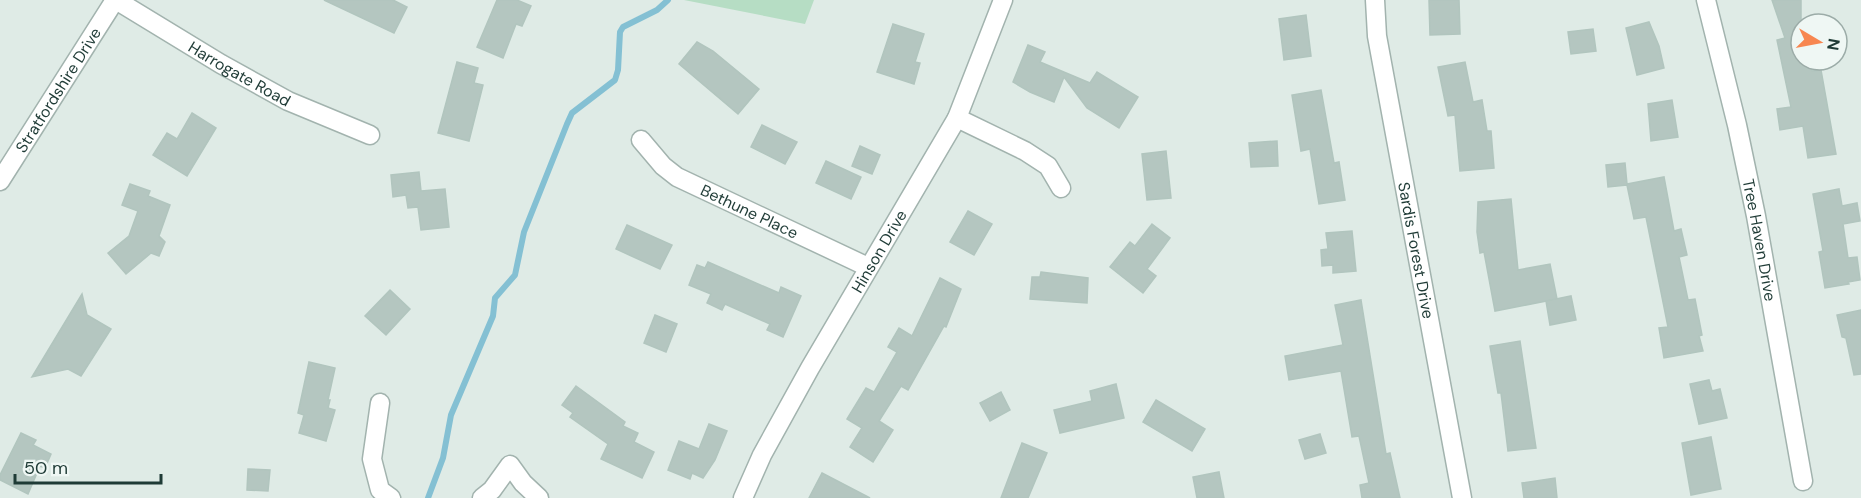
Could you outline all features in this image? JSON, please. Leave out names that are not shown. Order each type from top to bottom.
[{"type":"street","name":"Harrogate Road","points":[[116,0],[221,64],[288,101],[370,135]]},
{"type":"street","name":"Stratfordshire Drive","points":[[0,181],[116,0]]},
{"type":"street","name":"Hinson Drive","points":[[742,498],[762,455],[868,267],[957,118],[1003,0]]},
{"type":"street","name":"Sardis Forest Drive","points":[[1375,0],[1379,48],[1462,498]]},
{"type":"street","name":"Tree Haven Drive","points":[[1706,0],[1737,125],[1756,216],[1803,482]]},
{"type":"street","points":[[957,118],[1025,151],[1048,166],[1061,188]]},
{"type":"street","name":"Bethune Place","points":[[641,140],[663,166],[677,177],[868,267]]},
{"type":"street","points":[[380,403],[372,459],[380,490],[391,498]]},
{"type":"street","points":[[482,498],[492,489],[510,465],[523,483],[539,498]]},
{"type":"green space","points":[[684,0],[814,0],[805,24]]},
{"type":"building","points":[[324,0],[393,0],[407,7],[394,33]]},
{"type":"building","points":[[497,0],[517,0],[531,6],[522,26],[516,24],[503,58],[477,47]]},
{"type":"building","points":[[1429,0],[1459,0],[1460,34],[1430,35]]},
{"type":"building","points":[[1772,0],[1801,0],[1801,12],[1789,12],[1789,72],[1821,72],[1836,154],[1808,158],[1803,126],[1780,130],[1777,109],[1791,107],[1777,40],[1785,38]]},
{"type":"building","points":[[1306,15],[1311,56],[1284,60],[1279,19]]},
{"type":"building","points":[[1649,22],[1659,46],[1664,68],[1637,75],[1626,28]]},
{"type":"building","points":[[893,24],[924,34],[915,62],[920,63],[914,84],[877,72]]},
{"type":"building","points":[[1593,29],[1596,51],[1571,54],[1568,32]]},
{"type":"building","points":[[697,42],[713,51],[759,89],[738,114],[679,64]]},
{"type":"building","points":[[1028,45],[1045,52],[1040,62],[1090,83],[1097,72],[1138,97],[1119,128],[1087,108],[1064,77],[1054,102],[1013,82]]},
{"type":"building","points":[[457,62],[478,68],[474,83],[483,85],[469,141],[438,133]]},
{"type":"building","points":[[1465,62],[1473,102],[1482,100],[1487,131],[1491,131],[1494,168],[1460,171],[1455,115],[1448,116],[1438,67]]},
{"type":"building","points":[[1321,90],[1334,163],[1339,162],[1345,200],[1319,204],[1310,149],[1301,151],[1292,95]]},
{"type":"building","points":[[1672,100],[1678,137],[1651,141],[1648,104]]},
{"type":"building","points":[[192,113],[216,128],[187,176],[153,155],[167,133],[177,139]]},
{"type":"building","points":[[762,125],[797,142],[785,164],[751,147]]},
{"type":"building","points":[[1277,141],[1278,166],[1251,167],[1249,143]]},
{"type":"building","points":[[860,146],[880,155],[872,174],[852,166]]},
{"type":"building","points":[[1166,151],[1171,198],[1147,200],[1142,154]]},
{"type":"building","points":[[826,161],[861,177],[851,199],[816,183]]},
{"type":"building","points":[[1625,163],[1627,184],[1664,177],[1674,231],[1681,229],[1687,255],[1679,257],[1688,300],[1695,299],[1703,351],[1664,358],[1659,328],[1668,327],[1646,217],[1634,219],[1627,185],[1608,187],[1606,165]]},
{"type":"building","points":[[419,172],[421,191],[445,189],[449,227],[421,230],[418,207],[408,208],[406,195],[393,197],[391,175]]},
{"type":"building","points":[[130,184],[150,191],[148,196],[170,205],[159,236],[165,242],[159,256],[151,253],[126,274],[108,253],[129,236],[138,211],[122,205]]},
{"type":"building","points":[[1839,189],[1842,206],[1857,203],[1860,221],[1843,224],[1848,258],[1857,257],[1860,280],[1825,288],[1819,252],[1823,251],[1813,194]]},
{"type":"building","points":[[1511,199],[1518,270],[1550,264],[1557,299],[1495,311],[1484,252],[1480,253],[1477,232],[1478,202]]},
{"type":"building","points":[[968,211],[992,224],[974,255],[950,242]]},
{"type":"building","points":[[1152,224],[1170,238],[1147,269],[1156,276],[1143,293],[1110,267],[1130,242],[1135,246]]},
{"type":"building","points":[[627,225],[672,245],[660,269],[616,249]]},
{"type":"building","points":[[1352,231],[1356,271],[1333,273],[1333,265],[1322,266],[1321,250],[1328,249],[1326,233]]},
{"type":"building","points":[[708,262],[779,293],[781,287],[801,296],[783,337],[767,330],[770,324],[725,304],[722,310],[707,303],[711,294],[689,285],[697,265],[705,268]]},
{"type":"building","points":[[1041,272],[1088,278],[1087,303],[1030,299],[1032,277],[1040,277]]},
{"type":"building","points":[[940,278],[961,289],[946,327],[944,326],[908,390],[901,386],[879,421],[893,430],[873,462],[850,447],[862,428],[847,419],[866,388],[874,392],[897,352],[888,347],[899,328],[912,336]]},
{"type":"building","points":[[390,290],[410,309],[386,335],[365,316]]},
{"type":"building","points":[[82,294],[87,315],[111,329],[81,376],[68,369],[32,377]]},
{"type":"building","points":[[1571,296],[1576,320],[1550,325],[1546,301]]},
{"type":"building","points":[[1361,300],[1386,454],[1390,453],[1400,498],[1362,498],[1360,485],[1369,483],[1359,436],[1352,437],[1341,371],[1289,380],[1285,356],[1343,345],[1335,305]]},
{"type":"building","points":[[1861,310],[1861,374],[1854,375],[1846,338],[1842,337],[1837,315]]},
{"type":"building","points":[[655,315],[677,324],[666,352],[644,343]]},
{"type":"building","points":[[1520,341],[1536,448],[1508,451],[1501,393],[1498,393],[1490,346]]},
{"type":"building","points":[[309,362],[335,368],[328,408],[335,410],[326,441],[299,433],[304,415],[298,413]]},
{"type":"building","points":[[1709,380],[1712,391],[1720,389],[1727,418],[1699,424],[1690,384]]},
{"type":"building","points":[[1116,384],[1124,418],[1060,433],[1054,410],[1092,401],[1090,391]]},
{"type":"building","points":[[576,386],[625,422],[623,426],[638,433],[634,442],[654,452],[642,478],[601,459],[608,444],[570,417],[573,413],[562,405]]},
{"type":"building","points":[[1001,392],[1010,410],[990,421],[980,403]]},
{"type":"building","points":[[1156,400],[1205,429],[1192,451],[1143,422]]},
{"type":"building","points":[[709,424],[727,431],[715,460],[703,478],[692,473],[690,479],[668,470],[679,441],[699,449]]},
{"type":"building","points":[[21,433],[36,440],[33,445],[51,454],[45,468],[40,466],[28,494],[0,480],[0,475]]},
{"type":"building","points":[[1320,434],[1326,453],[1305,459],[1299,440]]},
{"type":"building","points":[[1711,437],[1721,489],[1691,495],[1682,443]]},
{"type":"building","points":[[1022,443],[1047,453],[1028,498],[1001,498]]},
{"type":"building","points":[[248,469],[270,470],[268,491],[247,490]]},
{"type":"building","points":[[1219,472],[1224,498],[1197,498],[1193,477]]},
{"type":"building","points":[[822,473],[870,498],[809,498]]},
{"type":"building","points":[[1555,478],[1557,498],[1524,498],[1522,483]]},
{"type":"waterway","points":[[428,498],[443,458],[451,415],[493,316],[495,298],[515,275],[524,232],[572,113],[615,80],[618,70],[620,32],[623,27],[657,10],[668,0]]}]
